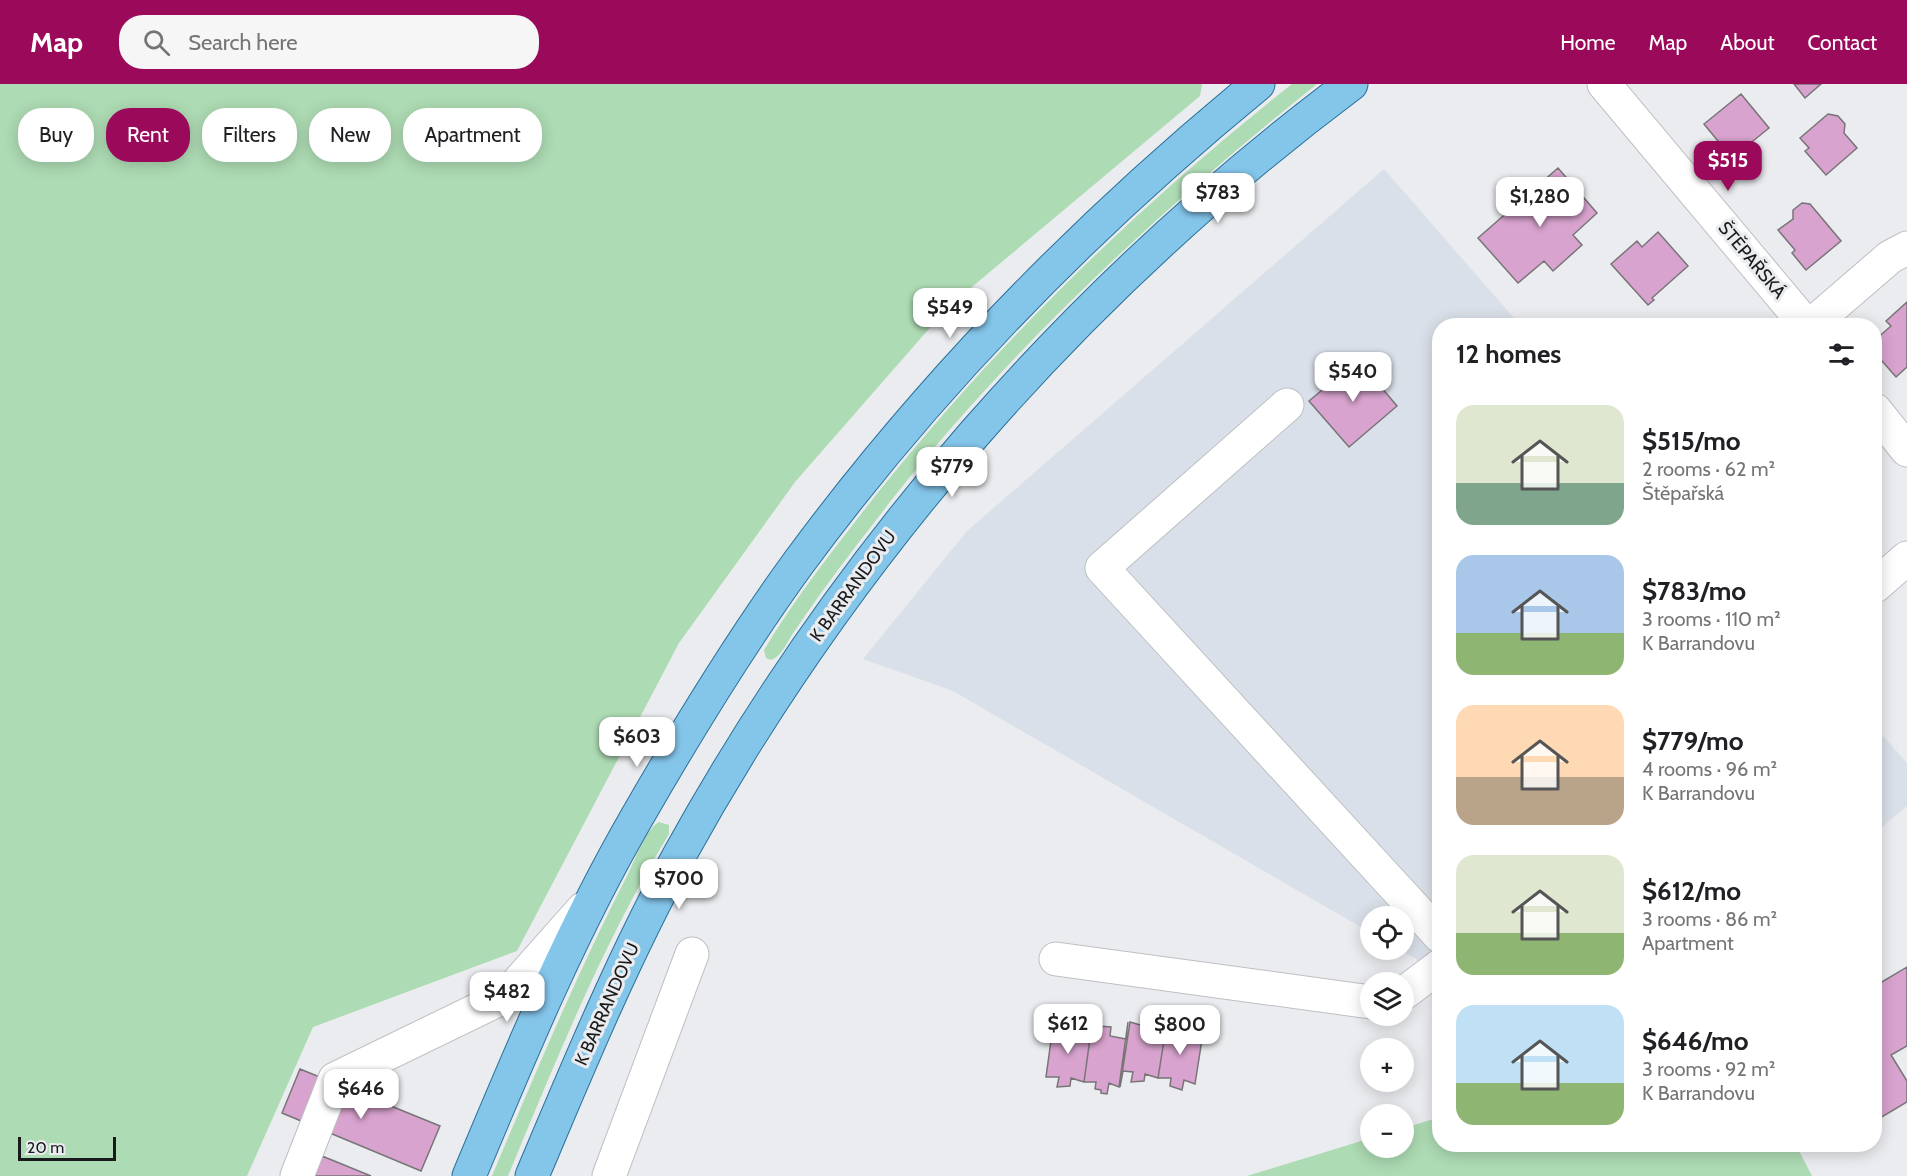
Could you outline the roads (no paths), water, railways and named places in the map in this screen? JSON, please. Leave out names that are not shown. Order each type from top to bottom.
[{"type":"main road","points":[[469,1176],[528,1038],[596,894],[636,818],[726,669],[798,564],[900,434],[985,338],[1073,247],[1144,180],[1258,84]]},
{"type":"main road","name":"K BARRANDOVU","points":[[532,1176],[602,1010],[669,875],[766,709],[839,603],[946,466],[1062,336],[1191,214],[1351,84]]},
{"type":"street","name":"ŠTĚPAŘSKÁ","points":[[1605,84],[1801,318]]},
{"type":"street","points":[[1818,318],[1890,257],[1907,248]]},
{"type":"street","points":[[1287,405],[1102,568],[1432,927]]},
{"type":"street","points":[[1882,419],[1907,450]]},
{"type":"street","points":[[1882,580],[1907,558]]},
{"type":"street","points":[[297,1176],[335,1079],[506,996],[596,894]]},
{"type":"street","points":[[609,1176],[692,954]]},
{"type":"street","points":[[1056,959],[1360,1000]]},
{"type":"street","points":[[1414,986],[1432,972]]}]
